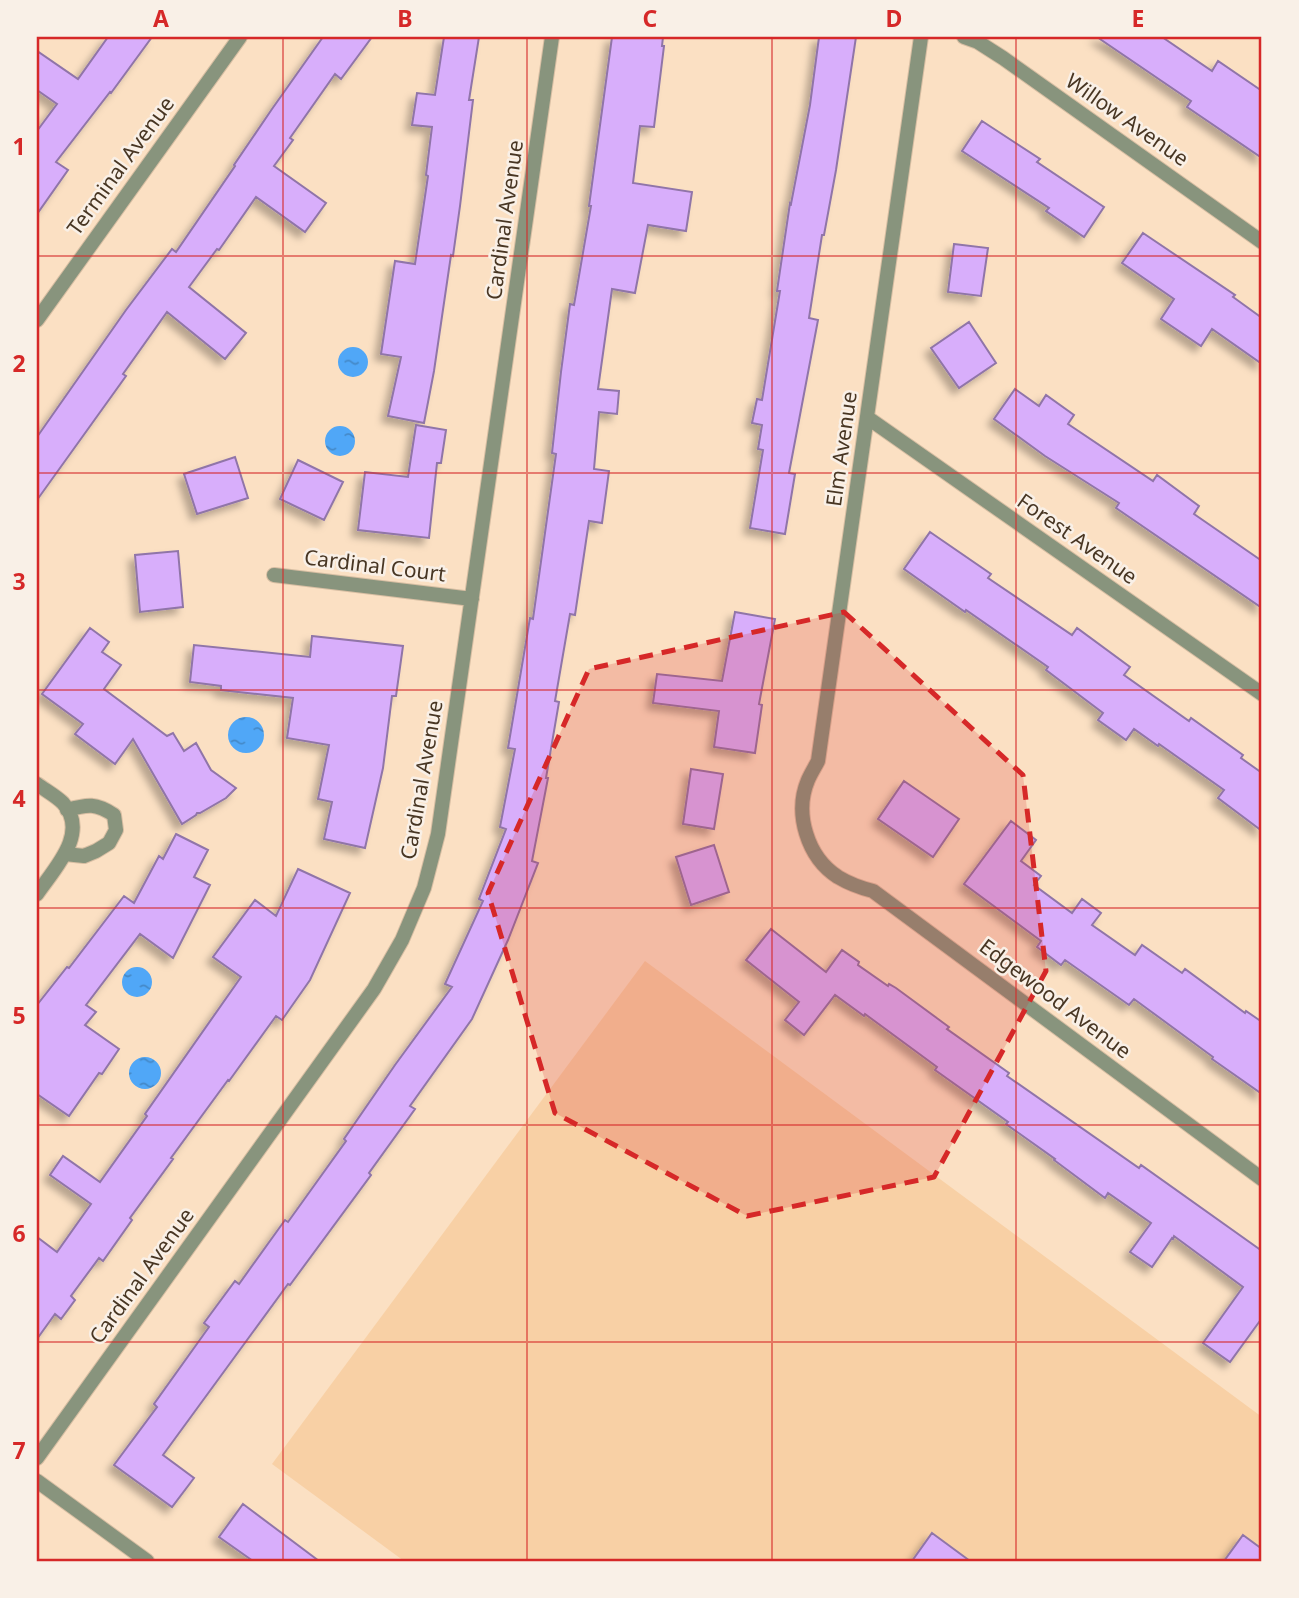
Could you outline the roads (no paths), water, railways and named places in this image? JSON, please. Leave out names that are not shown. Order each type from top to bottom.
[{"type":"street","name":"Terminal Avenue","points":[[37,320],[240,37]]},
{"type":"street","name":"Cardinal Avenue","points":[[37,1458],[374,989],[402,940],[424,888],[438,834],[552,37]]},
{"type":"street","name":"Elm Avenue","points":[[821,861],[805,830],[802,808],[807,782],[818,761],[921,37]]},
{"type":"street","name":"Willow Avenue","points":[[964,37],[978,42],[1003,58],[1262,242]]},
{"type":"street","name":"Forest Avenue","points":[[868,418],[1262,694]]},
{"type":"street","name":"Cardinal Court","points":[[274,575],[472,599]]},
{"type":"street","points":[[37,784],[64,804],[73,821],[72,841],[37,894]]},
{"type":"street","points":[[65,854],[84,856],[96,851],[109,843],[116,831],[114,816],[101,806],[83,806],[67,810]]},
{"type":"street","name":"Edgewood Avenue","points":[[821,861],[836,876],[860,888],[873,891],[1262,1179]]},
{"type":"street","points":[[37,1481],[147,1561]]},
{"type":"water","points":[[353,347],[364,351],[368,362],[364,373],[353,377],[342,373],[338,362],[342,351]]},
{"type":"water","points":[[340,426],[351,430],[355,441],[351,452],[340,456],[329,452],[325,441],[329,430]]},
{"type":"water","points":[[246,717],[259,722],[264,735],[259,748],[246,753],[233,748],[228,735],[233,722]]},
{"type":"water","points":[[137,967],[148,971],[152,982],[148,993],[137,997],[126,993],[122,982],[126,971]]},
{"type":"water","points":[[145,1057],[156,1062],[161,1073],[156,1084],[145,1089],[134,1084],[129,1073],[134,1062]]}]
